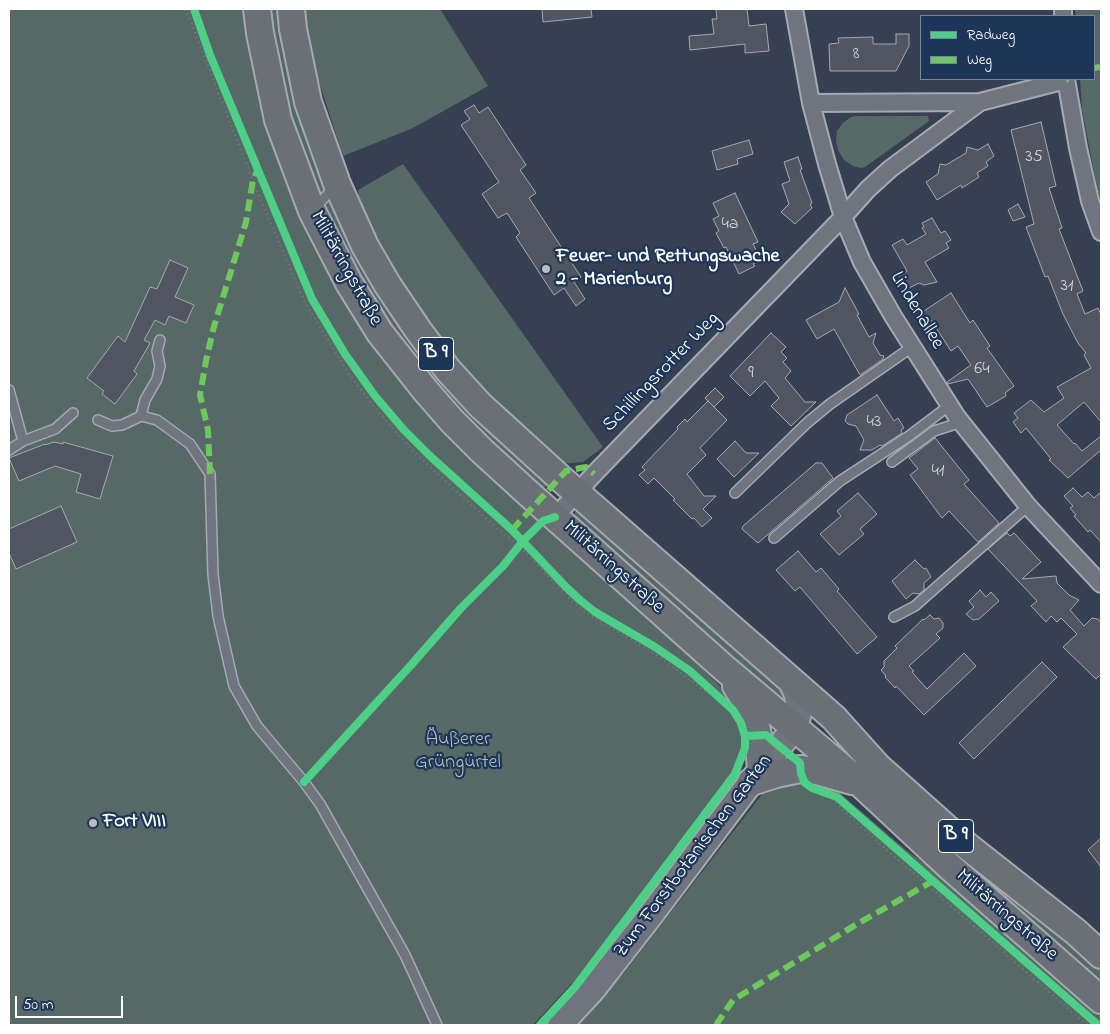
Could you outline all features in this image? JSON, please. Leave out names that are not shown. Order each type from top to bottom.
[{"type":"main road","name":"Militärringstraße","points":[[257,9],[260,33],[278,120],[312,211],[349,283],[380,333],[402,363],[452,421],[482,451],[724,668],[795,727],[869,775],[962,842],[1076,932],[1101,955]]},
{"type":"main road","name":"Militärringstraße","points":[[291,9],[293,30],[308,102],[336,184],[365,246],[387,284],[448,370],[480,405],[577,493],[834,718],[869,775],[950,867],[1094,1015]]},
{"type":"main road","name":"B 9","points":[[724,668],[749,706],[755,722],[758,735],[756,775],[776,774],[800,769],[869,775]]},
{"type":"main road","points":[[790,679],[797,695],[798,703],[799,713],[795,727]]},
{"type":"main road","name":"Zum Forstbotanischen Garten","points":[[560,1025],[594,988],[756,775],[795,727]]},
{"type":"street","name":"Lindenallee","points":[[794,9],[811,104],[843,217],[862,262],[912,348],[962,422],[1028,506],[1101,584]]},
{"type":"street","points":[[811,104],[980,102],[1062,80]]},
{"type":"street","points":[[1066,80],[1078,148],[1090,201],[1101,232]]},
{"type":"street","name":"Schillingsrotter Weg","points":[[555,517],[868,189],[890,168],[980,102]]},
{"type":"lane","points":[[312,211],[336,184]]},
{"type":"lane","points":[[141,416],[145,400],[157,379],[160,366],[157,351],[160,340]]},
{"type":"lane","points":[[735,493],[807,423],[830,404],[912,348]]},
{"type":"lane","points":[[9,390],[23,441]]},
{"type":"lane","points":[[774,538],[840,481],[909,436],[950,405]]},
{"type":"lane","points":[[9,450],[23,441],[55,429],[73,413]]},
{"type":"lane","points":[[98,420],[107,425],[118,426],[141,416],[164,423],[190,444],[210,474],[212,574],[218,616],[234,686],[257,726],[320,804],[405,955],[437,1025]]},
{"type":"lane","points":[[892,462],[934,431],[962,422]]},
{"type":"lane","points":[[894,618],[915,606],[1028,506]]},
{"type":"path","points":[[194,9],[210,55],[244,134]]},
{"type":"path","points":[[286,237],[312,299],[333,337],[375,396],[417,443]]},
{"type":"path","points":[[423,449],[477,499]]},
{"type":"path","points":[[505,524],[566,587],[595,612],[655,647],[690,671],[721,699]]},
{"type":"path","points":[[512,530],[513,540]]},
{"type":"path","points":[[823,791],[837,797],[1094,1015]]},
{"type":"green space","name":"Äußerer Grüngürtel","points":[[9,9],[244,9],[245,28],[268,126],[348,300],[601,569],[740,707],[749,732],[733,770],[575,980],[533,1025],[9,1025]]},
{"type":"green space","points":[[265,9],[281,9],[329,186],[318,200],[289,123]]},
{"type":"green space","points":[[305,9],[440,9],[488,86],[413,128],[343,156],[310,54]]},
{"type":"green space","points":[[1075,9],[1101,9],[1101,201],[1082,110],[1080,80],[1095,80],[1095,15],[1076,15]]},
{"type":"green space","points":[[856,116],[928,116],[929,121],[861,168],[853,166],[844,160],[836,142],[837,131],[843,123]]},
{"type":"green space","points":[[403,164],[603,447],[583,462],[558,464],[471,377],[411,299],[361,210],[358,190]]},
{"type":"green space","points":[[334,196],[357,248],[551,479],[542,491],[447,401],[366,293],[322,209]]},
{"type":"green space","points":[[581,509],[784,686],[789,701],[781,703],[574,520],[576,511]]},
{"type":"green space","points":[[821,734],[983,877],[1101,966],[1101,986]]},
{"type":"green space","points":[[783,782],[827,782],[906,850],[953,884],[1101,1013],[1101,1025],[578,1025],[624,973],[763,793]]},
{"type":"building","points":[[542,9],[591,9],[592,17],[543,22]]},
{"type":"building","points":[[716,9],[747,9],[749,26],[766,24],[769,51],[745,53],[745,44],[690,50],[689,36],[714,34],[712,19],[717,19]]},
{"type":"building","points":[[896,34],[909,34],[909,46],[896,71],[830,71],[829,44],[839,43],[838,38],[873,37],[873,44],[896,44]]},
{"type":"building","points":[[474,105],[479,113],[488,107],[526,165],[520,170],[536,193],[529,198],[581,277],[574,282],[585,299],[576,306],[564,288],[554,295],[516,237],[520,233],[507,213],[498,218],[482,194],[499,182],[461,125],[470,119],[464,111]]},
{"type":"building","points":[[1041,122],[1056,186],[1049,188],[1062,228],[1059,229],[1083,291],[1077,294],[1085,314],[1098,308],[1101,315],[1101,422],[1084,402],[1057,425],[1082,451],[1101,436],[1101,450],[1068,478],[1049,460],[1051,459],[1026,428],[1021,433],[1013,422],[1018,418],[1014,413],[1031,400],[1044,412],[1064,398],[1057,387],[1091,368],[1084,355],[1086,353],[1078,343],[1063,314],[1048,276],[1045,277],[1026,227],[1034,224],[1011,130]]},
{"type":"building","points":[[749,140],[753,154],[737,159],[738,164],[717,170],[712,151]]},
{"type":"building","points":[[988,144],[994,156],[986,162],[988,166],[977,173],[979,177],[962,188],[961,185],[937,200],[926,182],[938,174],[940,164],[946,165],[966,153],[967,147],[978,150]]},
{"type":"building","points":[[798,157],[802,169],[800,170],[812,203],[810,204],[812,208],[795,224],[781,212],[789,204],[782,184],[790,181],[784,162]]},
{"type":"building","points":[[735,193],[758,242],[753,244],[761,260],[753,264],[755,266],[739,274],[726,247],[724,248],[716,233],[719,231],[713,219],[719,216],[713,203]]},
{"type":"building","points":[[1018,204],[1025,217],[1013,221],[1008,210]]},
{"type":"building","points":[[932,218],[941,233],[945,231],[951,240],[946,243],[949,248],[925,262],[937,282],[924,285],[919,283],[907,289],[899,276],[907,271],[892,245],[903,239],[907,245],[926,234],[922,228],[924,227],[922,223]]},
{"type":"building","points":[[170,260],[188,268],[175,297],[194,305],[186,323],[169,316],[165,325],[155,320],[144,340],[150,343],[134,371],[137,374],[115,404],[102,394],[104,391],[87,378],[118,336],[125,342],[150,287],[157,289]]},
{"type":"building","points":[[845,288],[869,337],[876,333],[873,343],[880,355],[884,356],[883,359],[860,375],[834,329],[817,339],[806,320],[839,302]]},
{"type":"building","points":[[951,293],[970,323],[973,320],[990,346],[987,348],[1014,386],[1005,393],[1006,396],[987,407],[968,379],[948,384],[947,382],[971,365],[958,346],[951,351],[931,320],[927,322],[921,313]]},
{"type":"building","points":[[771,333],[786,347],[781,352],[787,358],[783,362],[791,371],[785,378],[805,402],[816,402],[791,426],[771,406],[779,398],[765,381],[750,396],[730,376]]},
{"type":"building","points":[[715,388],[724,397],[714,407],[705,398]]},
{"type":"building","points":[[877,395],[894,421],[898,418],[904,428],[901,430],[902,433],[882,446],[880,445],[872,450],[860,450],[864,440],[856,426],[845,421],[847,415]]},
{"type":"building","points":[[708,401],[727,420],[700,448],[706,455],[687,474],[704,496],[716,496],[703,509],[712,518],[702,527],[673,500],[675,499],[654,478],[648,484],[639,475],[645,470],[642,467],[678,429],[677,427],[685,419],[687,422]]},
{"type":"building","points":[[935,438],[969,480],[964,484],[999,523],[978,542],[949,511],[942,518],[910,475],[918,469],[909,458]]},
{"type":"building","points":[[735,441],[746,453],[759,453],[734,477],[717,459]]},
{"type":"building","points":[[54,442],[63,444],[63,442],[113,456],[100,499],[76,492],[81,474],[55,466],[19,481],[9,458]]},
{"type":"building","points":[[816,463],[822,463],[833,478],[758,543],[742,529],[743,526]]},
{"type":"building","points":[[1073,488],[1082,497],[1088,492],[1094,498],[1101,492],[1101,542],[1090,530],[1088,532],[1074,516],[1076,515],[1070,508],[1073,506],[1064,496]]},
{"type":"building","points":[[858,493],[877,514],[860,529],[864,534],[839,555],[820,534],[841,516],[837,511]]},
{"type":"building","points":[[61,506],[77,542],[16,569],[9,553],[9,529]]},
{"type":"building","points":[[1007,533],[1010,536],[1014,533],[1041,562],[1022,579],[1056,576],[1057,583],[1069,595],[1079,600],[1070,610],[1084,626],[1092,618],[1098,619],[1101,623],[1101,674],[1096,679],[1063,647],[1077,634],[1061,618],[1057,622],[1051,616],[1046,622],[1031,606],[1037,601],[988,549]]},
{"type":"building","points":[[798,551],[816,572],[821,568],[839,589],[837,591],[877,637],[857,654],[800,587],[795,591],[776,570]]},
{"type":"building","points":[[915,560],[924,569],[926,568],[931,577],[924,583],[924,590],[919,594],[913,593],[906,599],[892,581]]},
{"type":"building","points":[[980,590],[986,597],[991,592],[999,601],[979,619],[973,620],[966,614],[974,607],[969,601]]},
{"type":"building","points":[[930,615],[934,619],[939,618],[943,623],[943,628],[936,634],[940,638],[909,666],[927,689],[964,653],[976,666],[924,715],[896,686],[895,688],[881,670],[884,667],[884,661],[897,648],[895,646],[923,619]]},
{"type":"building","points":[[1042,662],[1057,677],[974,759],[959,743]]},
{"type":"building","points":[[1101,838],[1101,867],[1088,850]]},
{"type":"marked path","points":[[1095,68],[1101,67]]},
{"type":"marked path","points":[[210,474],[208,430],[200,395],[213,330],[246,222],[253,180],[258,169]]},
{"type":"marked path","points":[[512,530],[566,471],[586,467],[594,474]]},
{"type":"marked path","points":[[716,1025],[733,1000],[857,924],[933,881]]},
{"type":"cycle path","points":[[194,9],[210,55],[312,299],[345,354],[375,396],[404,430],[512,530],[580,600],[595,612],[655,647],[690,671],[733,710],[741,723],[745,736],[766,735],[800,763],[801,774],[805,783],[812,788],[837,797],[1098,1025]]},
{"type":"cycle path","points":[[304,782],[461,608],[503,566],[523,541],[543,521],[555,517]]},
{"type":"cycle path","points":[[540,1025],[575,987],[735,774],[745,748],[745,736]]},
{"type":"place","name":"Feuer- und Rettungswache 2 - Marienburg","points":[[546,269]]},
{"type":"place","name":"Fort VIII","points":[[93,823]]}]
